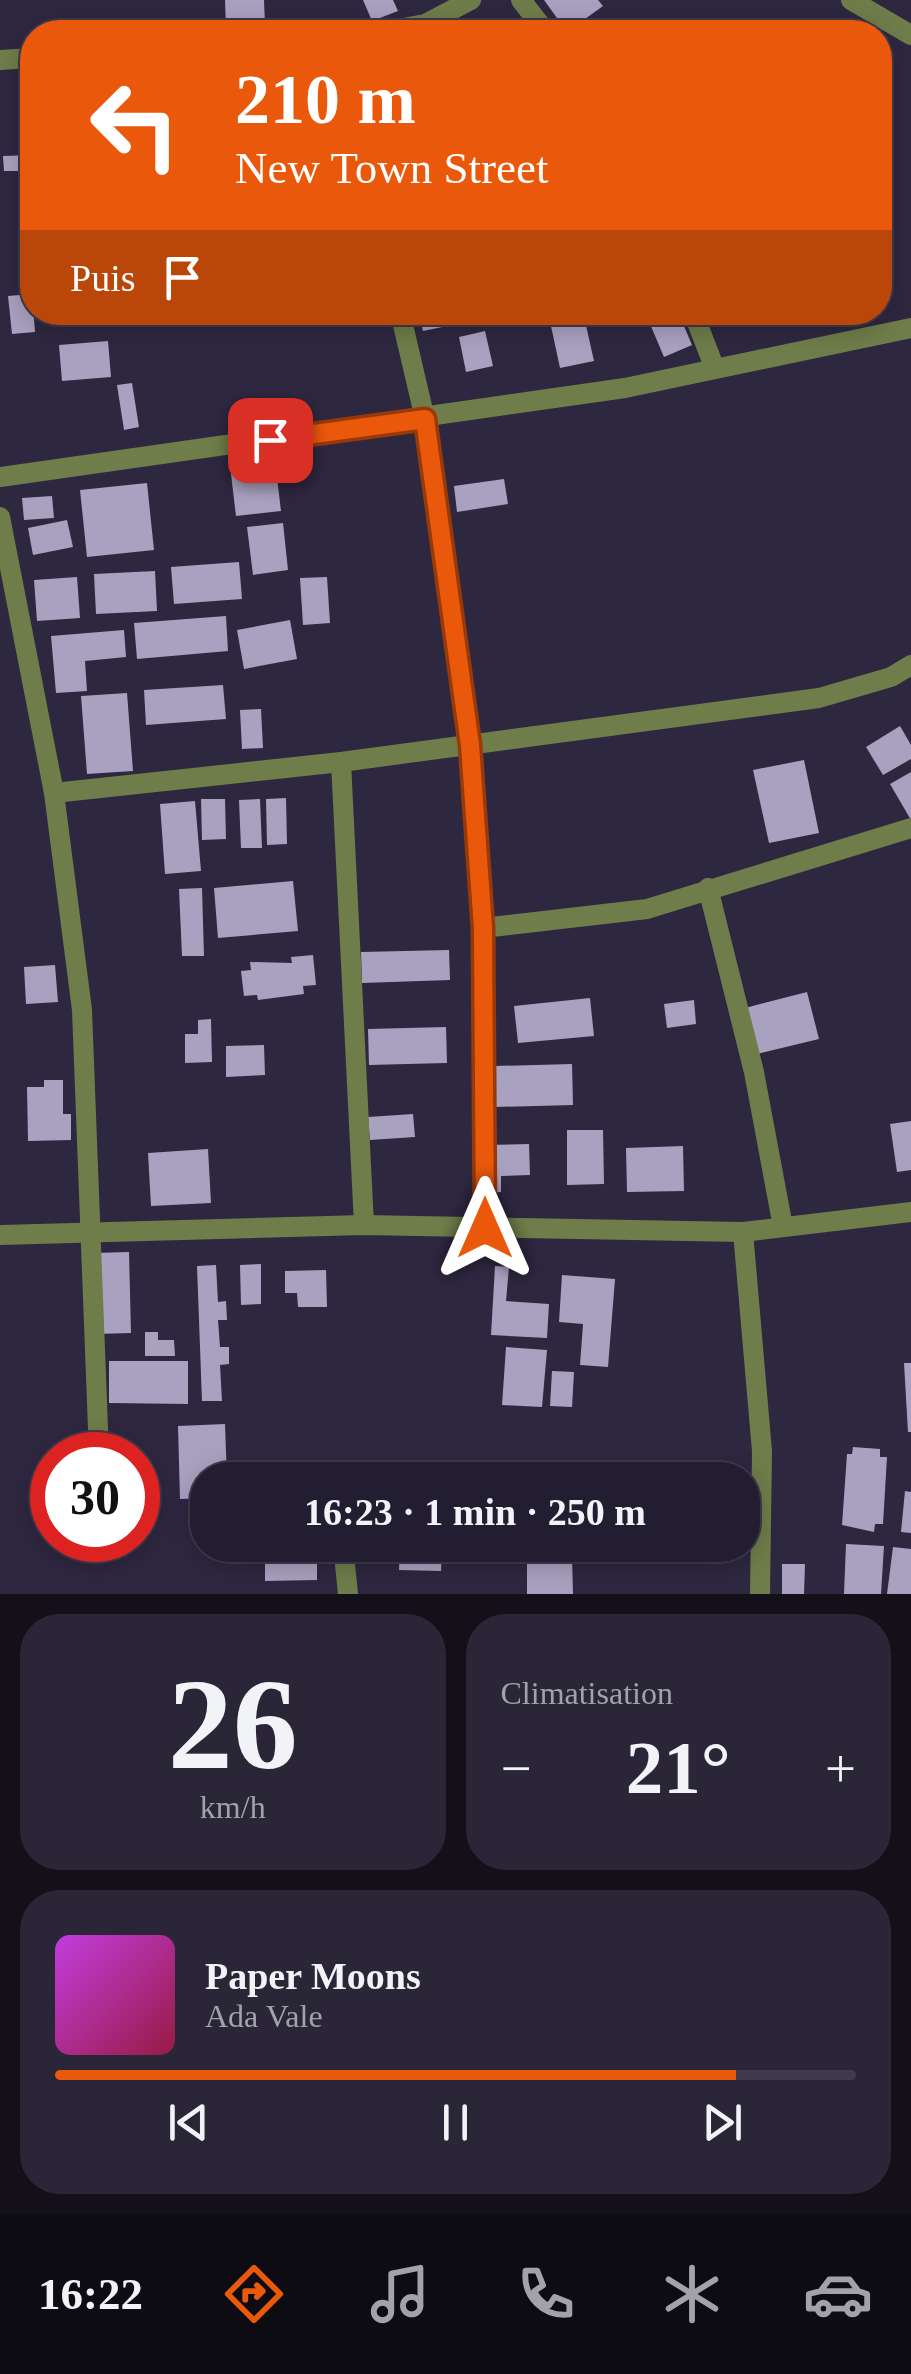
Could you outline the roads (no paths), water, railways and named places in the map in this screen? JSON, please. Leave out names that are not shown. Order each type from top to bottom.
[{"type":"street","points":[[434,20],[471,0]]},
{"type":"street","points":[[521,0],[537,20]]},
{"type":"street","points":[[851,0],[885,20]]},
{"type":"street","points":[[403,325],[425,419],[470,745],[483,928],[485,1228]]},
{"type":"street","points":[[698,325],[715,370]]},
{"type":"street","points":[[0,477],[425,419],[715,370],[911,328]]},
{"type":"street","points":[[0,518],[54,793],[82,1010],[98,1432]]},
{"type":"street","points":[[54,793],[341,762],[819,698],[892,676],[911,665]]},
{"type":"street","points":[[341,762],[364,1224]]},
{"type":"street","points":[[483,928],[647,908],[911,828]]},
{"type":"street","points":[[708,888],[754,1072],[782,1228]]},
{"type":"street","points":[[0,1235],[90,1229],[364,1224],[742,1232],[911,1212]]},
{"type":"street","points":[[742,1232],[762,1451],[760,1594]]},
{"type":"street","points":[[345,1562],[348,1594]]}]
